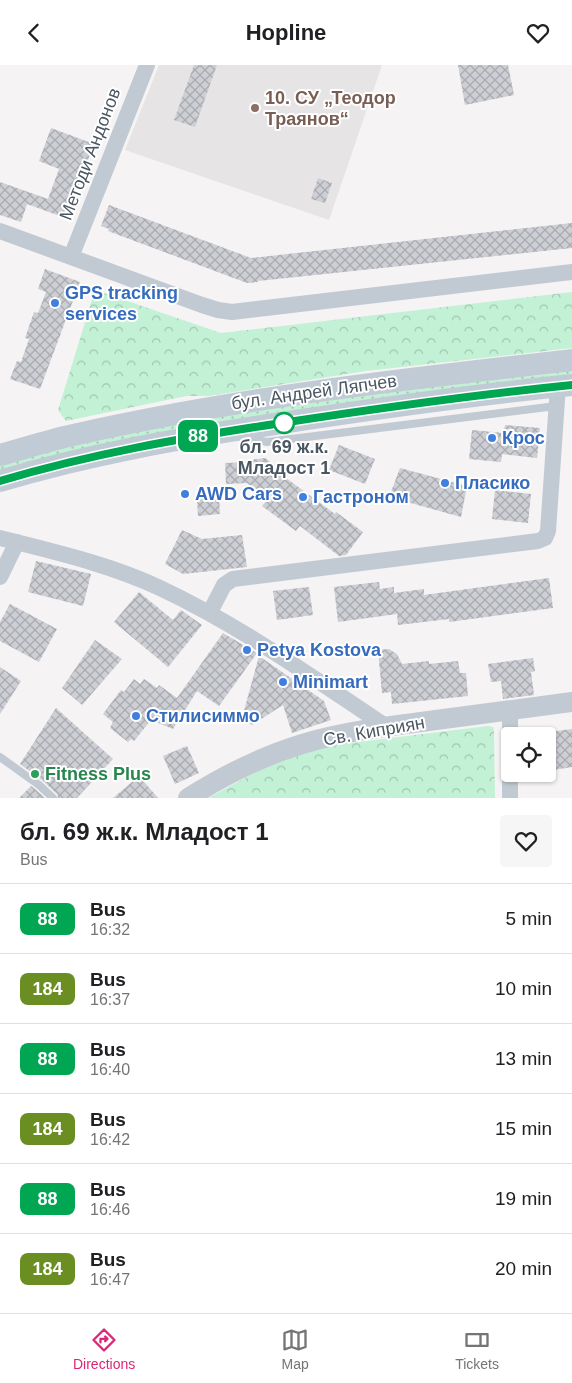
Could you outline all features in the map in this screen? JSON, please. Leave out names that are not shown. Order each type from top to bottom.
[{"type":"main road","name":"бул. Андрей Ляпчев","points":[[0,455],[68,436],[206,408],[312,391],[572,360]]},
{"type":"main road","name":"бул. Андрей Ляпчев","points":[[0,481],[56,465],[217,433],[322,417],[562,392]]},
{"type":"street","name":"Методи Андонов","points":[[71,257],[147,65]]},
{"type":"street","points":[[0,231],[218,310],[232,312],[572,271]]},
{"type":"street","points":[[210,612],[224,585],[233,579],[538,541],[544,538],[548,531],[562,392]]},
{"type":"street","points":[[0,538],[115,570],[158,587],[210,612],[261,643],[387,727]]},
{"type":"street","points":[[0,577],[17,543]]},
{"type":"street","name":"Св. Киприян","points":[[188,798],[223,777],[259,760],[322,739],[387,727],[572,702]]},
{"type":"street","points":[[510,710],[510,798]]},
{"type":"lane","points":[[1,760],[39,785],[53,798]]},
{"type":"shaded area","name":"10. СУ „Теодор Траянов“","points":[[159,65],[382,65],[329,220],[125,150]]},
{"type":"green space","points":[[95,290],[221,333],[572,292],[572,348],[366,371],[209,396],[186,396],[66,421],[58,410]]},
{"type":"green space","points":[[572,369],[572,377],[203,425],[201,418],[249,410]]},
{"type":"green space","points":[[194,419],[195,427],[0,472],[0,465],[83,441]]},
{"type":"green space","points":[[488,726],[493,727],[494,731],[495,798],[208,798],[278,760],[346,741],[350,743]]},
{"type":"building","points":[[194,65],[217,65],[195,127],[174,120]]},
{"type":"building","points":[[458,65],[508,65],[514,95],[465,105]]},
{"type":"building","points":[[51,128],[94,144],[68,219],[27,204],[21,222],[0,215],[0,182],[48,199],[59,169],[39,161]]},
{"type":"building","points":[[318,178],[332,183],[325,203],[311,199]]},
{"type":"building","points":[[109,205],[251,258],[572,223],[572,248],[247,283],[108,231],[109,229],[101,226]]},
{"type":"building","points":[[45,269],[80,282],[40,389],[10,379],[17,361],[21,362],[29,339],[25,338],[34,312],[38,313],[46,292],[38,289]]},
{"type":"building","points":[[505,425],[540,428],[537,458],[502,454],[501,462],[469,459],[472,430],[504,433]]},
{"type":"building","points":[[339,445],[375,459],[365,484],[329,470]]},
{"type":"building","points":[[265,458],[288,475],[286,478],[363,532],[346,555],[339,556],[300,526],[296,531],[262,506],[268,499],[247,483],[226,484],[225,463],[250,462],[250,460]]},
{"type":"building","points":[[400,468],[467,486],[461,517],[389,497]]},
{"type":"building","points":[[495,490],[531,494],[528,523],[492,519]]},
{"type":"building","points":[[219,497],[220,514],[198,516],[197,498]]},
{"type":"building","points":[[182,530],[202,539],[242,535],[247,567],[183,574],[165,564]]},
{"type":"building","points":[[36,561],[91,574],[83,606],[28,592]]},
{"type":"building","points":[[549,578],[553,608],[449,622],[449,619],[398,625],[397,614],[338,622],[334,587],[379,582],[380,589],[394,587],[394,593],[424,589],[424,595]]},
{"type":"building","points":[[309,587],[313,615],[277,620],[273,591]]},
{"type":"building","points":[[139,592],[173,620],[181,610],[202,625],[168,667],[114,622]]},
{"type":"building","points":[[10,604],[57,629],[39,662],[0,641],[0,622]]},
{"type":"building","points":[[223,633],[257,653],[219,706],[197,691],[173,729],[151,720],[134,741],[131,739],[128,742],[110,728],[113,722],[103,714],[121,690],[124,692],[134,679],[140,684],[144,679],[157,688],[159,685],[177,698]]},
{"type":"building","points":[[95,640],[122,659],[82,705],[62,688]]},
{"type":"building","points":[[389,649],[397,654],[402,664],[429,661],[429,664],[458,661],[460,673],[466,673],[468,696],[392,704],[391,692],[382,693],[378,650]]},
{"type":"building","points":[[259,656],[324,701],[331,720],[292,733],[283,705],[252,725],[242,718]]},
{"type":"building","points":[[533,658],[535,671],[531,672],[534,695],[503,699],[501,681],[491,682],[488,664]]},
{"type":"building","points":[[0,667],[21,681],[0,714]]},
{"type":"building","points":[[56,708],[113,759],[77,798],[58,798],[57,794],[43,781],[20,764]]},
{"type":"building","points":[[572,729],[572,767],[556,770],[556,731]]},
{"type":"building","points":[[187,746],[199,773],[175,784],[163,756]]},
{"type":"building","points":[[139,776],[158,798],[113,798]]},
{"type":"building","points":[[31,786],[35,789],[45,798],[19,798]]},
{"type":"bus line","name":"88","points":[[0,481],[56,465],[200,435],[322,417],[572,385]]},
{"type":"place","name":"10. СУ „Теодор Траянов“","points":[[255,108]]},
{"type":"place","name":"GPS tracking services","points":[[55,303]]},
{"type":"place","name":"бл. 69 ж.к. Младост 1","points":[[284,423]]},
{"type":"place","name":"Крос","points":[[492,438]]},
{"type":"place","name":"Пласико","points":[[445,483]]},
{"type":"place","name":"AWD Cars","points":[[185,494]]},
{"type":"place","name":"Гастроном","points":[[303,497]]},
{"type":"place","name":"Petya Kostova","points":[[247,650]]},
{"type":"place","name":"Minimart","points":[[283,682]]},
{"type":"place","name":"Стилисиммо","points":[[136,716]]},
{"type":"place","name":"Fitness Plus","points":[[35,774]]}]
